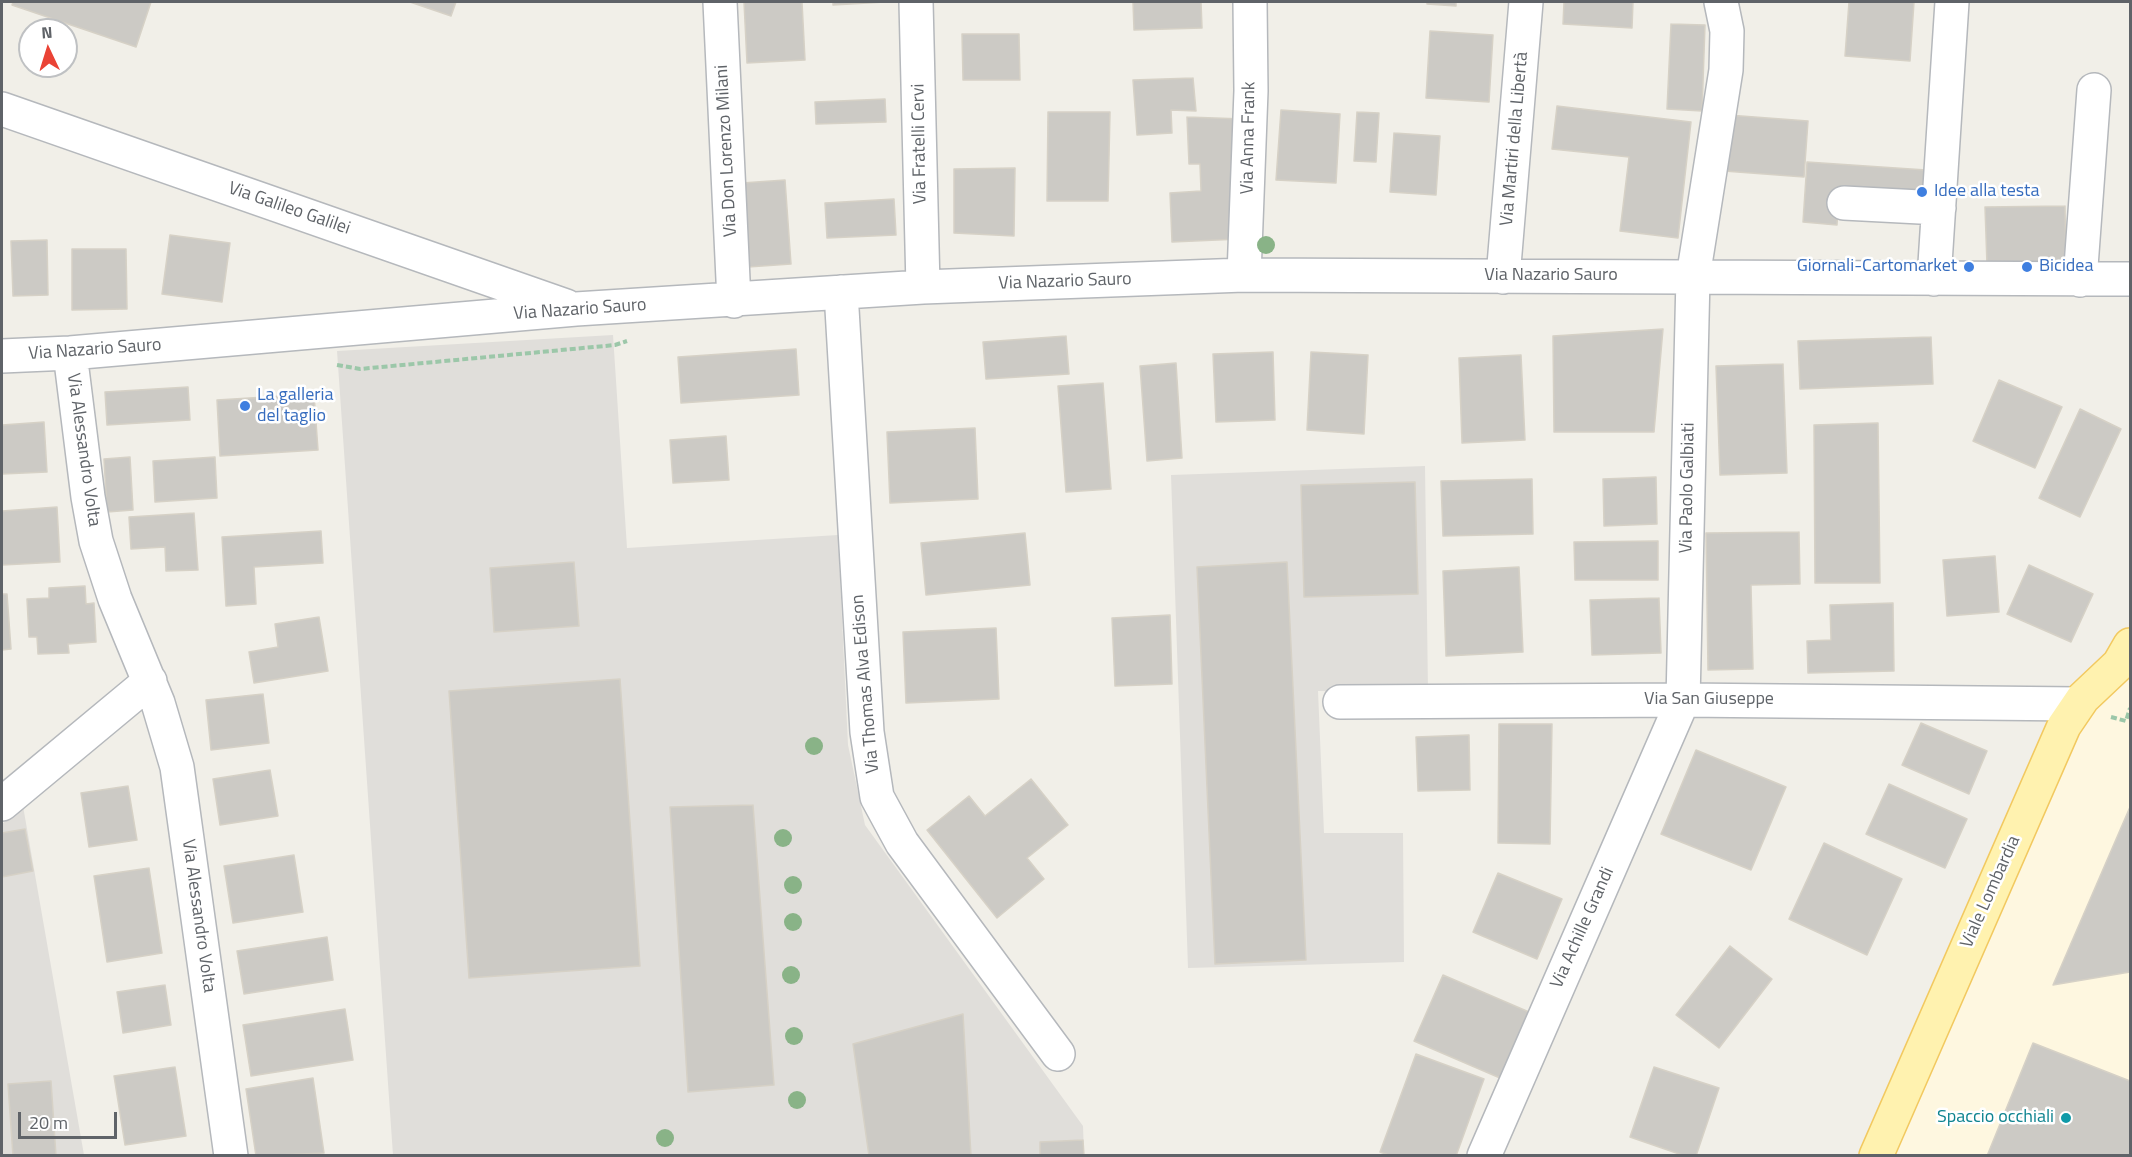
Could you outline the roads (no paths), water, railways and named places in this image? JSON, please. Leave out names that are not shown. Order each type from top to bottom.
[{"type":"main road","name":"Viale Lombardia","points":[[1875,1155],[2061,733],[2078,704],[2127,659]]},
{"type":"street","name":"Via Don Lorenzo Milani","points":[[720,2],[734,301]]},
{"type":"street","name":"Via Fratelli Cervi","points":[[916,2],[923,287]]},
{"type":"street","name":"Via Anna Frank","points":[[1244,275],[1251,91],[1250,2]]},
{"type":"street","name":"Via Martiri della Libertà","points":[[1503,276],[1526,2]]},
{"type":"street","name":"Via Paolo Galbiati","points":[[1683,700],[1693,276],[1726,70],[1727,31],[1721,2]]},
{"type":"street","points":[[1934,279],[1952,2]]},
{"type":"street","points":[[2080,280],[2094,90]]},
{"type":"street","name":"Via Galileo Galilei","points":[[2,109],[576,309]]},
{"type":"street","points":[[1844,203],[1939,208]]},
{"type":"street","name":"Via Nazario Sauro","points":[[2,356],[70,353],[576,309],[734,301],[923,287],[1244,275],[2130,279]]},
{"type":"street","name":"Via Thomas Alva Edison","points":[[841,292],[867,732],[877,797],[902,843],[1058,1054]]},
{"type":"street","name":"Via Alessandro Volta","points":[[70,353],[96,542],[115,599],[166,723],[181,789],[231,1155]]},
{"type":"street","points":[[2,804],[150,681]]},
{"type":"street","name":"Via San Giuseppe","points":[[1340,702],[1683,700],[2078,704]]},
{"type":"street","name":"Via Achille Grandi","points":[[1484,1155],[1683,700]]},
{"type":"place","name":"Idee alla testa","points":[[1922,192]]},
{"type":"place","name":"Giornali-Cartomarket","points":[[1969,267]]},
{"type":"place","name":"Bicidea","points":[[2027,267]]},
{"type":"place","name":"La galleria del taglio","points":[[245,406]]},
{"type":"place","name":"Spaccio occhiali","points":[[2066,1118]]}]
